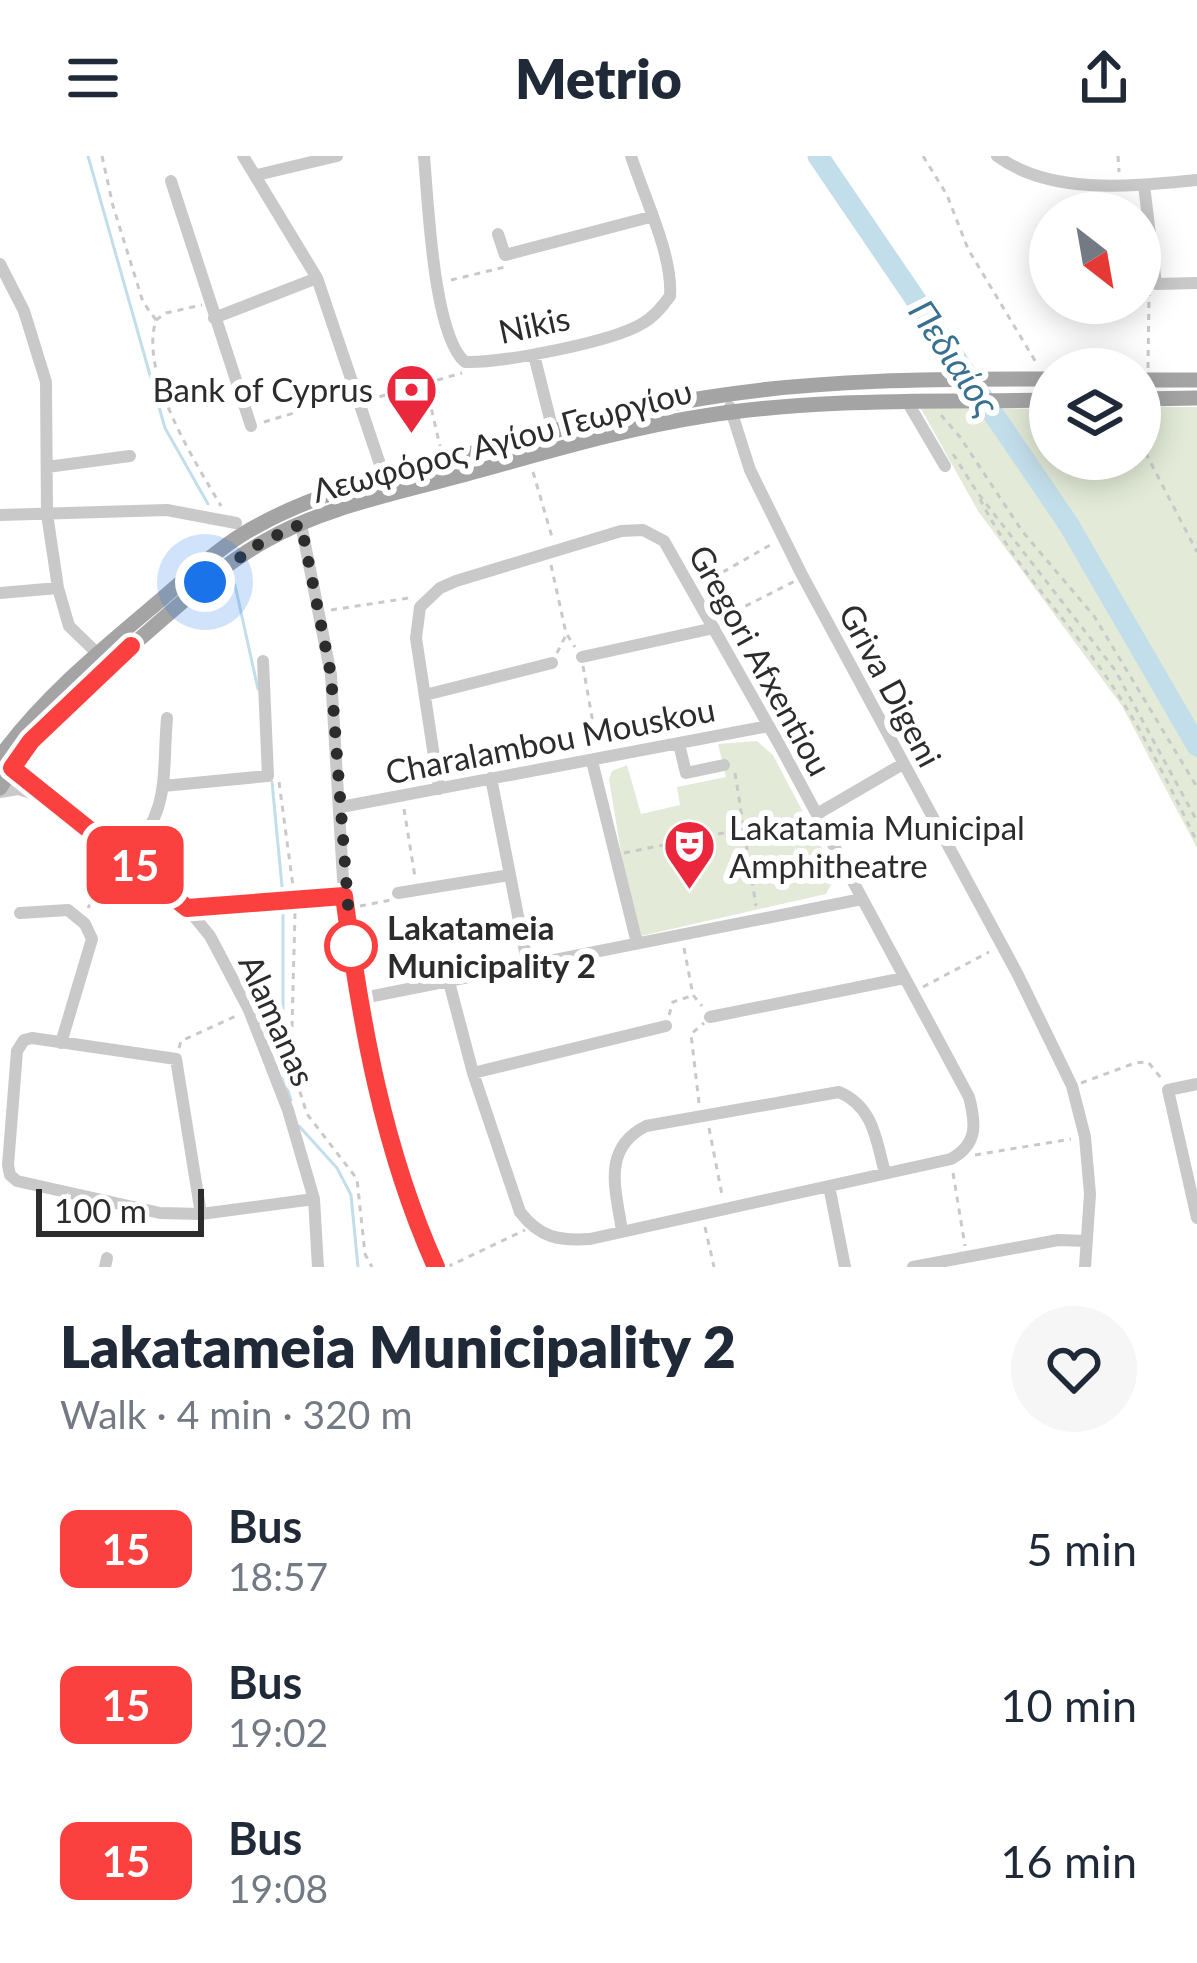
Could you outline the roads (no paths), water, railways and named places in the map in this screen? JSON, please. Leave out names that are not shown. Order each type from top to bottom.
[{"type":"main road","name":"Λεωφόρος Αγίου Γεωργίου","points":[[0,790],[4,764],[21,728],[253,528],[301,504],[553,431],[728,394],[1029,375]]},
{"type":"main road","points":[[1161,380],[1197,380]]},
{"type":"main road","points":[[1161,399],[1197,398]]},
{"type":"main road","name":"Λεωφόρος Αγίου Γεωργίου","points":[[104,658],[262,542],[390,495],[592,440],[731,412],[1029,401]]},
{"type":"street","points":[[243,156],[317,278],[390,495]]},
{"type":"street","points":[[257,175],[337,156]]},
{"type":"street","name":"Nikis","points":[[424,156],[437,283],[453,349],[465,362],[534,355],[644,323],[670,296],[668,257],[650,217]]},
{"type":"street","points":[[498,234],[505,255],[650,217],[631,156]]},
{"type":"street","points":[[997,156],[1037,176],[1078,183],[1144,185],[1197,180]]},
{"type":"street","points":[[171,181],[251,427]]},
{"type":"street","points":[[1144,185],[1156,284],[1197,283]]},
{"type":"street","points":[[0,264],[39,350],[46,382],[47,514],[58,588],[69,626],[104,658]]},
{"type":"street","points":[[212,311],[317,278]]},
{"type":"street","points":[[534,355],[553,431]]},
{"type":"street","name":"Griva Digeni","points":[[728,394],[750,470],[1072,1086],[1085,1137],[1090,1194],[1085,1267]]},
{"type":"street","points":[[908,403],[945,466]]},
{"type":"street","points":[[47,467],[130,456]]},
{"type":"street","points":[[0,514],[167,510],[236,523]]},
{"type":"street","points":[[301,524],[331,675],[345,902],[358,999],[380,1108],[436,1267]]},
{"type":"street","name":"Gregori Afxentiou","points":[[425,695],[415,623],[420,607],[440,588],[621,531],[643,530],[664,541],[968,1097],[976,1122],[965,1151],[951,1159],[884,1174]]},
{"type":"street","points":[[0,593],[58,588]]},
{"type":"street","points":[[582,657],[712,626]]},
{"type":"street","points":[[164,786],[268,776],[263,661]]},
{"type":"street","points":[[439,789],[425,695],[552,663]]},
{"type":"street","points":[[124,855],[157,820],[164,786],[167,718]]},
{"type":"street","name":"Charalambou Mouskou","points":[[341,807],[769,726]]},
{"type":"street","points":[[679,744],[686,773],[724,765]]},
{"type":"street","points":[[596,760],[637,943]]},
{"type":"street","name":"Alamanas","points":[[4,764],[124,855],[187,908],[210,936],[249,1010],[288,1110],[314,1199],[318,1267]]},
{"type":"street","points":[[817,814],[901,765]]},
{"type":"street","points":[[491,778],[527,967]]},
{"type":"street","name":"Alamanas","points":[[0,790],[18,789],[45,798]]},
{"type":"street","points":[[398,893],[510,875]]},
{"type":"street","points":[[187,908],[297,898],[345,902]]},
{"type":"street","points":[[358,999],[862,899]]},
{"type":"street","points":[[20,913],[68,910],[81,920],[92,939],[61,1043]]},
{"type":"street","points":[[710,1017],[904,978]]},
{"type":"street","points":[[449,982],[473,1073],[520,1212],[532,1227],[561,1240],[590,1239],[884,1174],[866,1111],[854,1098],[839,1092],[646,1126],[629,1135],[613,1172],[622,1231]]},
{"type":"street","points":[[473,1073],[666,1026]]},
{"type":"street","points":[[201,1214],[176,1060],[24,1040],[17,1051],[8,1165],[17,1181],[160,1213],[201,1214],[314,1199]]},
{"type":"street","points":[[1197,1084],[1168,1090],[1197,1218]]},
{"type":"street","points":[[829,1186],[845,1267]]},
{"type":"street","points":[[913,1267],[967,1262],[1058,1240],[1087,1241]]},
{"type":"waterway","points":[[88,156],[165,428],[208,504]]},
{"type":"waterway","name":"Πεδιαίος","points":[[818,156],[1069,525],[1197,746]]},
{"type":"waterway","points":[[235,585],[258,689]]},
{"type":"waterway","points":[[272,782],[283,897]]},
{"type":"waterway","points":[[283,907],[283,1075],[291,1100]]},
{"type":"waterway","points":[[299,1126],[337,1168],[351,1195],[358,1267]]},
{"type":"place","name":"Bank of Cyprus","points":[[412,435]]},
{"type":"place","name":"Lakatamia Municipal Amphitheatre","points":[[690,892]]},
{"type":"place","name":"Lakatameia Municipality 2","points":[[351,946]]}]
